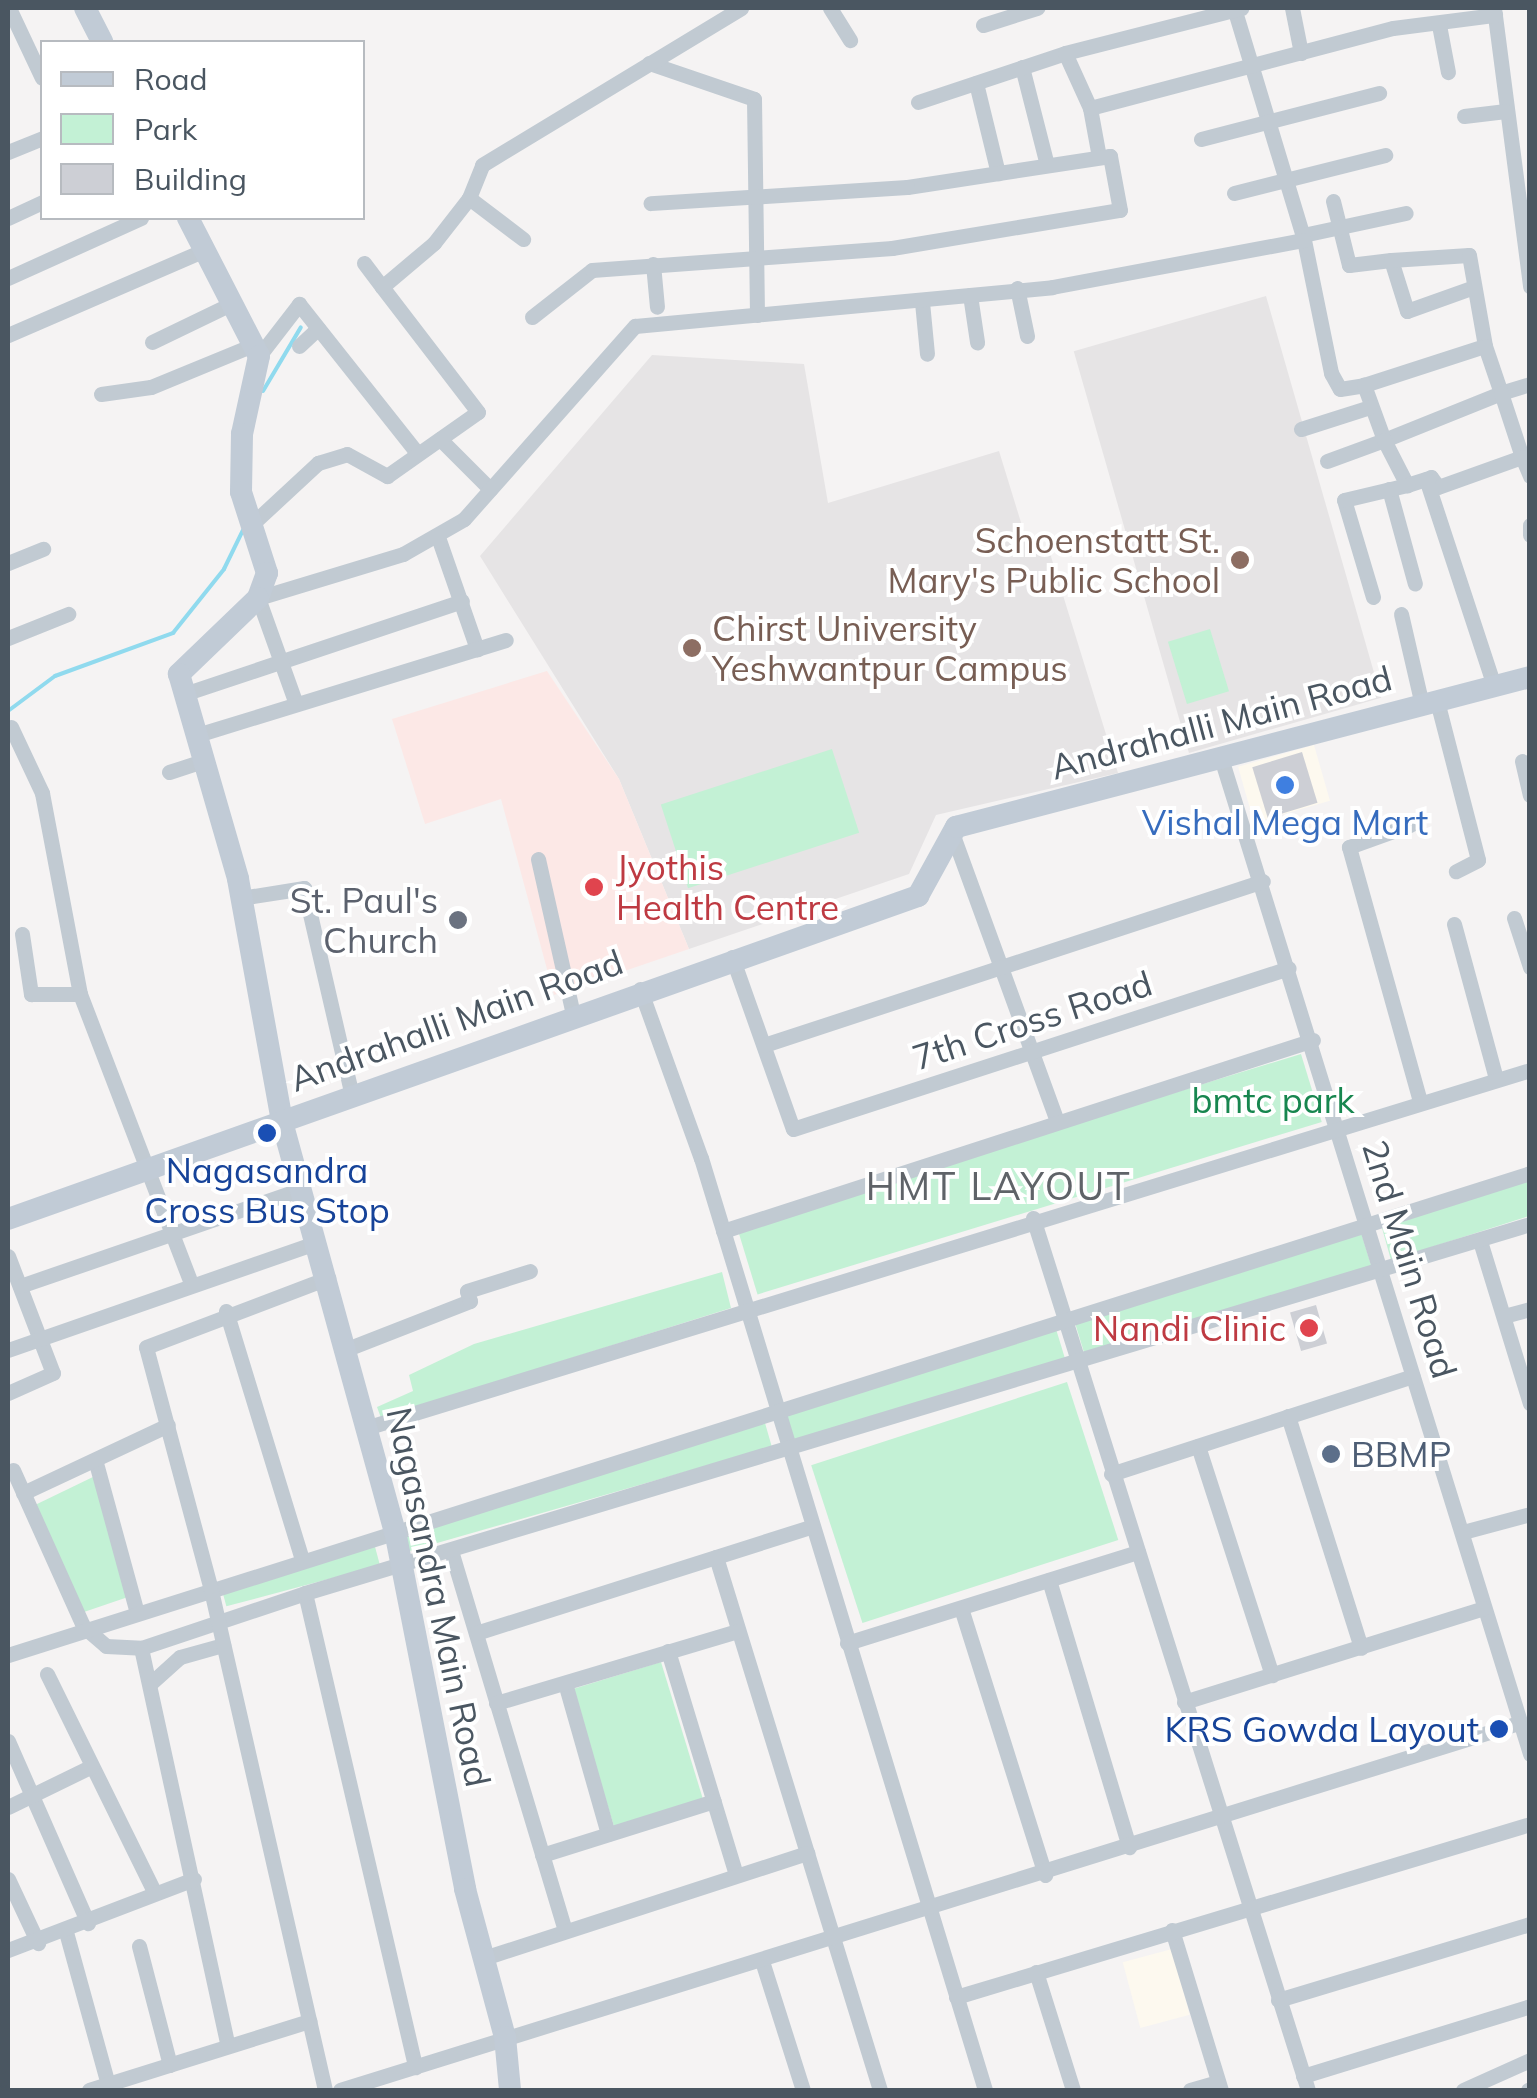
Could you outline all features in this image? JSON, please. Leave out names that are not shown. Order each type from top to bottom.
[{"type":"street","points":[[9,8],[40,74]]},
{"type":"street","points":[[85,8],[101,40]]},
{"type":"street","points":[[382,287],[434,243],[469,198],[482,165],[741,8]]},
{"type":"street","points":[[830,8],[850,40]]},
{"type":"street","points":[[983,25],[1037,8]]},
{"type":"street","points":[[918,102],[1065,53],[1237,8],[1304,238],[1331,373],[1340,388],[1364,385],[1484,346]]},
{"type":"street","points":[[1292,8],[1302,53]]},
{"type":"street","points":[[1090,108],[1254,64],[1495,11],[1530,288]]},
{"type":"street","points":[[1439,25],[1448,72]]},
{"type":"street","points":[[1065,53],[1090,108],[1098,157]]},
{"type":"street","points":[[649,62],[754,99],[757,315]]},
{"type":"street","points":[[1022,68],[1047,165]]},
{"type":"street","points":[[976,83],[998,173]]},
{"type":"street","points":[[1202,139],[1379,94]]},
{"type":"street","points":[[1464,116],[1506,111]]},
{"type":"street","points":[[8,152],[40,139]]},
{"type":"street","points":[[1234,194],[1385,155]]},
{"type":"street","points":[[532,318],[592,270],[892,248],[1120,210],[1110,156],[998,173],[650,203]]},
{"type":"street","points":[[469,198],[523,239]]},
{"type":"street","points":[[1333,201],[1348,265],[1468,255],[1484,346],[1530,476]]},
{"type":"street","points":[[8,218],[40,203]]},
{"type":"street","points":[[462,601],[184,694],[179,674],[258,598],[438,536],[490,489],[634,326],[970,296],[1304,238],[1406,213]]},
{"type":"street","points":[[8,278],[137,220]]},
{"type":"street","points":[[189,220],[256,351],[242,434],[241,492],[267,573],[258,598],[296,704]]},
{"type":"street","points":[[8,334],[204,250]]},
{"type":"street","points":[[1391,260],[1407,311],[1474,288]]},
{"type":"street","points":[[250,526],[318,463],[347,454],[387,476],[478,412],[364,263]]},
{"type":"street","points":[[653,264],[657,306]]},
{"type":"street","points":[[1017,288],[1027,336]]},
{"type":"street","points":[[970,296],[977,342]]},
{"type":"street","points":[[922,302],[928,354]]},
{"type":"street","points":[[152,342],[231,304]]},
{"type":"street","points":[[101,394],[151,388],[256,351],[299,304],[418,454]]},
{"type":"street","points":[[300,346],[318,328]]},
{"type":"street","points":[[1327,461],[1530,384]]},
{"type":"street","points":[[1364,385],[1406,485]]},
{"type":"street","points":[[1301,430],[1370,407]]},
{"type":"street","points":[[440,439],[490,489]]},
{"type":"street","points":[[1426,479],[1438,487],[1522,458]]},
{"type":"street","points":[[1374,598],[1344,500],[1426,479]]},
{"type":"street","points":[[1426,479],[1494,686]]},
{"type":"street","points":[[1389,489],[1416,584]]},
{"type":"street","points":[[1530,525],[1530,535]]},
{"type":"street","points":[[438,536],[477,649]]},
{"type":"street","points":[[8,563],[43,549]]},
{"type":"street","points":[[8,638],[68,614]]},
{"type":"street","points":[[1401,614],[1478,860],[1456,870]]},
{"type":"street","points":[[197,735],[506,640]]},
{"type":"street","name":"Andrahalli Main Road","points":[[8,1219],[640,989],[918,896],[951,830],[1530,677]]},
{"type":"street","name":"Nagasandra Main Road","points":[[184,694],[206,760],[242,898],[282,1122],[395,1530],[484,1958],[505,2037],[510,2090]]},
{"type":"street","points":[[11,727],[47,812],[80,994],[191,1283]]},
{"type":"street","name":"2nd Main Road","points":[[1220,758],[1313,1040],[1530,1754]]},
{"type":"street","points":[[169,772],[206,760]]},
{"type":"street","points":[[1522,761],[1530,795]]},
{"type":"street","points":[[1410,825],[1349,848],[1420,1102]]},
{"type":"street","points":[[951,830],[1005,963],[1056,1122]]},
{"type":"street","points":[[538,860],[573,1014]]},
{"type":"street","points":[[732,957],[764,1046],[1005,963],[1263,881]]},
{"type":"street","points":[[242,898],[304,888],[352,1096]]},
{"type":"street","points":[[1514,918],[1530,967]]},
{"type":"street","points":[[1454,924],[1496,1079]]},
{"type":"street","points":[[22,934],[30,994],[80,994]]},
{"type":"street","name":"7th Cross Road","points":[[764,1046],[793,1129],[1290,968]]},
{"type":"street","points":[[640,989],[723,1231],[985,2090]]},
{"type":"street","points":[[723,1231],[1313,1040]]},
{"type":"street","points":[[369,1428],[1033,1218],[1530,1070]]},
{"type":"street","points":[[8,1656],[83,1626],[301,1556],[395,1530],[1368,1220],[1530,1173]]},
{"type":"street","points":[[20,1286],[172,1230],[301,1189]]},
{"type":"street","points":[[1033,1218],[1306,2083],[1530,2006]]},
{"type":"street","points":[[13,1470],[83,1626],[110,1648],[140,1648],[305,1593],[452,1554],[1530,1224]]},
{"type":"street","points":[[1480,1241],[1526,1379],[1530,1404]]},
{"type":"street","points":[[8,1350],[191,1283],[318,1242]]},
{"type":"street","points":[[8,1256],[53,1373],[8,1393]]},
{"type":"street","points":[[346,1349],[470,1300],[467,1291],[530,1271]]},
{"type":"street","points":[[325,2090],[210,1586],[146,1347],[226,1311],[328,1278]]},
{"type":"street","points":[[1504,1316],[1530,1308]]},
{"type":"street","points":[[226,1311],[301,1556]]},
{"type":"street","points":[[1111,1474],[1412,1376]]},
{"type":"street","points":[[1288,1416],[1361,1648]]},
{"type":"street","points":[[23,1492],[96,1464],[168,1424]]},
{"type":"street","points":[[1198,1446],[1272,1675]]},
{"type":"street","points":[[96,1464],[136,1609]]},
{"type":"street","points":[[1463,1532],[1530,1514]]},
{"type":"street","points":[[476,1633],[811,1526]]},
{"type":"street","points":[[847,1644],[1138,1552]]},
{"type":"street","points":[[452,1554],[565,1930]]},
{"type":"street","points":[[716,1557],[880,2090]]},
{"type":"street","points":[[1049,1580],[1130,1847]]},
{"type":"street","points":[[305,1593],[415,2067]]},
{"type":"street","points":[[961,1608],[1045,1874]]},
{"type":"street","points":[[1184,1702],[1484,1608]]},
{"type":"street","points":[[496,1703],[738,1632]]},
{"type":"street","points":[[151,1684],[180,1657],[223,1644]]},
{"type":"street","points":[[140,1648],[228,2046]]},
{"type":"street","points":[[668,1651],[736,1875]]},
{"type":"street","points":[[47,1674],[154,1890]]},
{"type":"street","points":[[566,1683],[608,1834]]},
{"type":"street","points":[[340,2090],[505,2037],[834,1941],[1518,1722]]},
{"type":"street","points":[[8,1741],[88,1922]]},
{"type":"street","points":[[8,1807],[92,1766]]},
{"type":"street","points":[[542,1855],[714,1802]]},
{"type":"street","points":[[956,1997],[1530,1824]]},
{"type":"street","points":[[484,1958],[807,1853]]},
{"type":"street","points":[[8,1879],[38,1943]]},
{"type":"street","points":[[8,1950],[66,1932],[154,1890],[194,1880]]},
{"type":"street","points":[[1278,2000],[1530,1924]]},
{"type":"street","points":[[1172,1930],[1219,2086],[1190,2090]]},
{"type":"street","points":[[66,1932],[108,2085]]},
{"type":"street","points":[[138,1946],[170,2065]]},
{"type":"street","points":[[762,1961],[803,2090]]},
{"type":"street","points":[[1036,1972],[1073,2090]]},
{"type":"street","points":[[90,2090],[309,2021]]},
{"type":"street","points":[[1463,2090],[1530,2060]]},
{"type":"shaded area","name":"Schoenstatt St. Mary's Public School","points":[[1266,296],[1381,698],[1189,753],[1074,351]]},
{"type":"shaded area","points":[[652,355],[804,364],[828,503],[999,451],[1031,555],[1049,550],[1118,773],[936,815],[909,874],[689,949],[619,779],[480,556]]},
{"type":"shaded area","name":"Jyothis Health Centre","points":[[547,671],[619,779],[689,949],[554,995],[501,799],[425,824],[392,719]]},
{"type":"shaded area","name":"Vishal Mega Mart","points":[[1314,745],[1330,801],[1254,823],[1238,767]]},
{"type":"shaded area","points":[[1172,1949],[1190,2015],[1140,2028],[1123,1962]]},
{"type":"green space","points":[[1210,629],[1229,691],[1187,704],[1168,642]]},
{"type":"green space","points":[[832,749],[859,833],[688,888],[661,805]]},
{"type":"green space","name":"bmtc park","points":[[1301,1054],[1322,1122],[758,1294],[737,1226]]},
{"type":"green space","points":[[1529,1178],[1529,1216],[1391,1260],[1380,1221]]},
{"type":"green space","points":[[1360,1229],[1371,1266],[1085,1354],[1073,1317]]},
{"type":"green space","points":[[722,1272],[731,1308],[381,1418],[377,1407],[413,1391],[409,1375],[474,1344]]},
{"type":"green space","points":[[1056,1329],[1065,1359],[794,1441],[785,1412]]},
{"type":"green space","points":[[1067,1382],[1118,1540],[862,1623],[811,1465]]},
{"type":"green space","points":[[765,1423],[772,1447],[407,1552],[400,1528]]},
{"type":"green space","points":[[95,1476],[128,1597],[84,1612],[35,1505]]},
{"type":"green space","points":[[374,1543],[380,1565],[226,1606],[220,1584]]},
{"type":"green space","points":[[661,1662],[703,1799],[614,1826],[572,1689]]},
{"type":"building","name":"Vishal Mega Mart","points":[[1302,752],[1317,803],[1268,818],[1252,767]]},
{"type":"building","name":"Nandi Clinic","points":[[1316,1305],[1327,1343],[1301,1351],[1290,1312]]},
{"type":"waterway","points":[[263,391],[301,327]]},
{"type":"waterway","points":[[8,711],[55,676],[173,633],[224,569],[243,530]]},
{"type":"place","name":"Schoenstatt St. Mary's Public School","points":[[1240,560]]},
{"type":"place","name":"Chirst University Yeshwantpur Campus","points":[[692,648]]},
{"type":"place","name":"Vishal Mega Mart","points":[[1285,785]]},
{"type":"place","name":"Jyothis Health Centre","points":[[594,887]]},
{"type":"place","name":"St. Paul's Church","points":[[458,920]]},
{"type":"place","name":"Nagasandra Cross Bus Stop","points":[[267,1133]]},
{"type":"place","name":"Nandi Clinic","points":[[1309,1328]]},
{"type":"place","name":"BBMP","points":[[1331,1454]]},
{"type":"place","name":"KRS Gowda Layout","points":[[1499,1729]]},
{"type":"district","name":"HMT LAYOUT","points":[[999,1187]]}]
